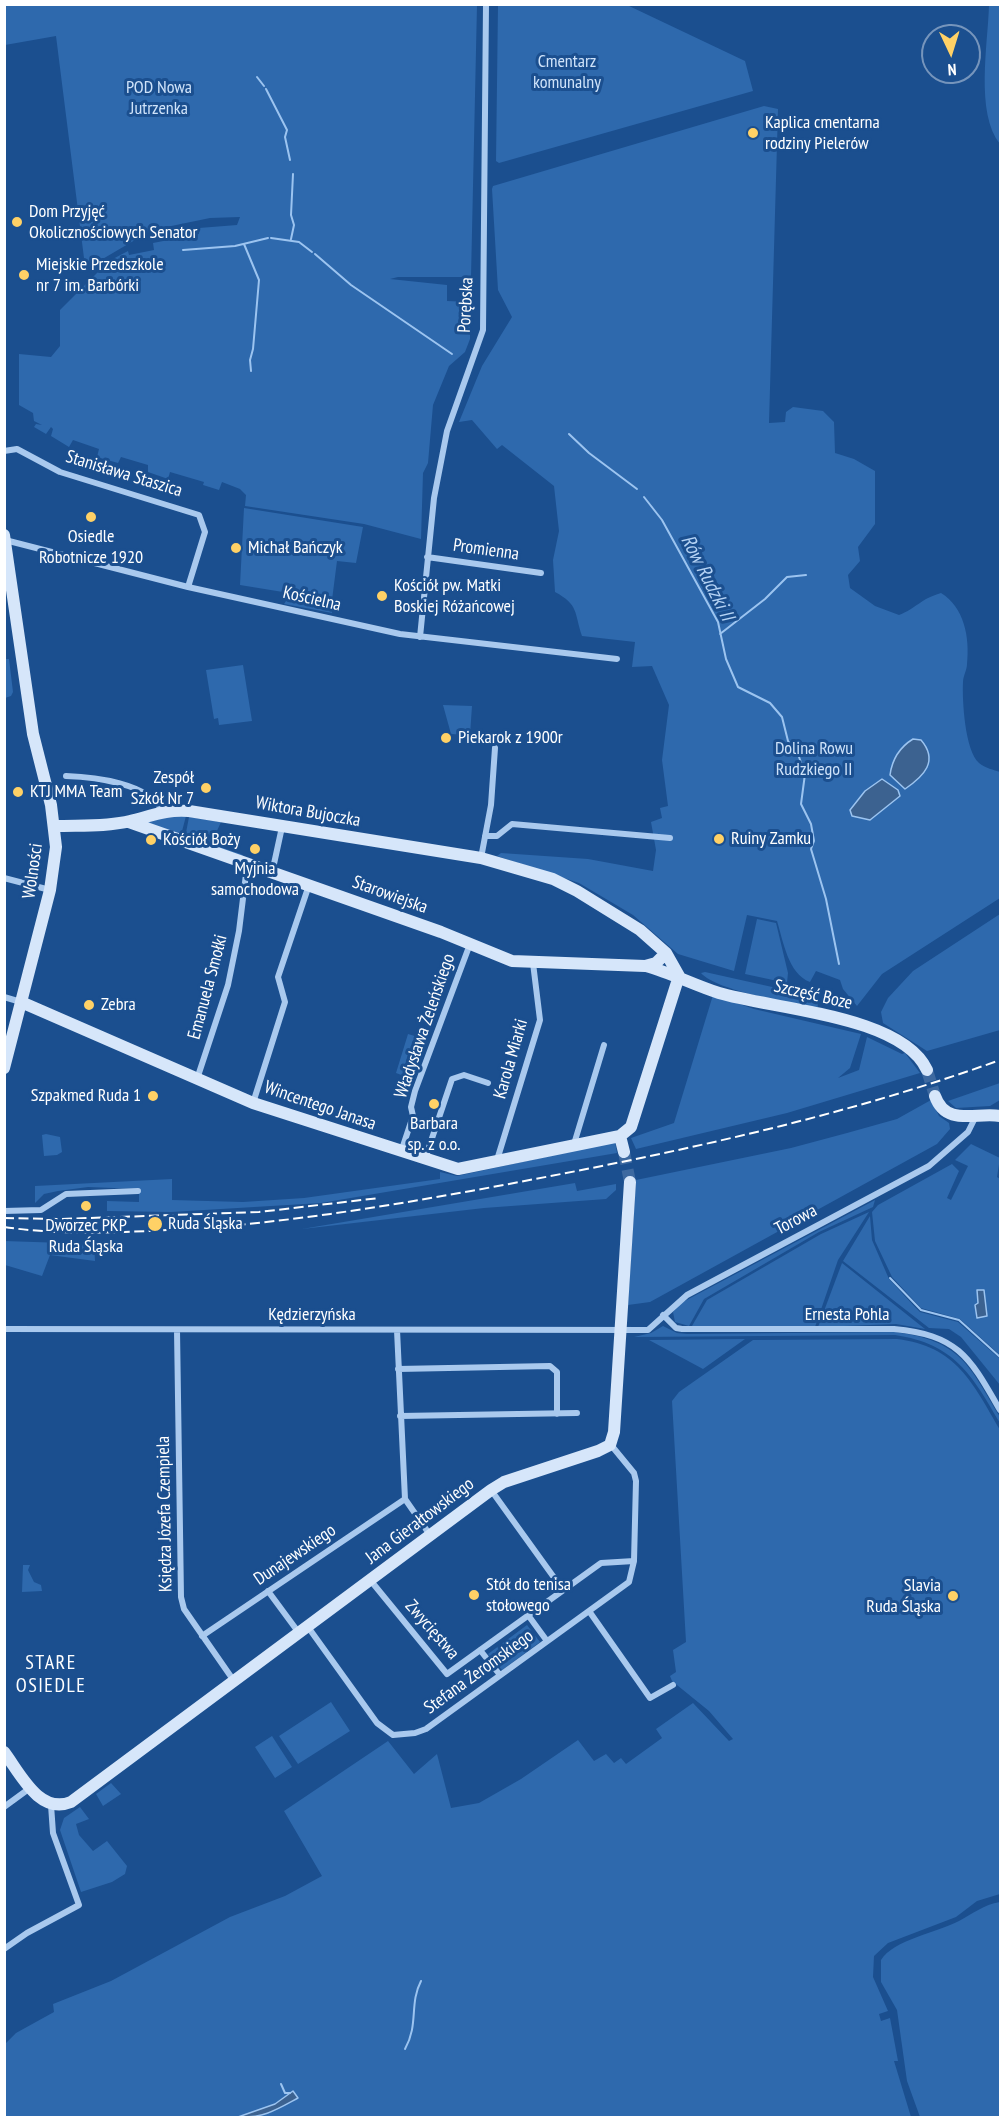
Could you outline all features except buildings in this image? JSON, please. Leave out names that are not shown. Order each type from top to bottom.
[{"type":"street","name":"Porębska","points":[[420,637],[434,498],[447,431],[483,330],[486,4]]},
{"type":"street","name":"Stanisława Staszica","points":[[4,451],[17,449],[60,472],[199,514],[205,532],[188,587]]},
{"type":"street","name":"Wolności","points":[[4,535],[33,734],[55,826],[56,859],[4,1068]]},
{"type":"street","name":"Kościelna","points":[[5,540],[188,587],[420,637],[617,658]]},
{"type":"street","name":"Promienna","points":[[427,557],[541,573]]},
{"type":"street","points":[[481,858],[492,797],[495,748]]},
{"type":"street","points":[[66,777],[87,777],[145,792],[158,803],[162,811]]},
{"type":"street","name":"Wiktora Bujoczka","points":[[129,822],[162,811],[189,810],[481,858],[553,879],[577,891],[640,930],[666,953],[679,976]]},
{"type":"street","points":[[55,826],[129,822]]},
{"type":"street","name":"Starowiejska","points":[[129,822],[247,866],[309,885],[512,961],[645,966],[679,976]]},
{"type":"street","points":[[485,836],[497,836],[512,824],[670,838]]},
{"type":"street","points":[[272,873],[282,826]]},
{"type":"street","name":"Emanuela Smołki","points":[[197,1079],[228,985],[239,931],[247,866]]},
{"type":"street","points":[[4,879],[50,890]]},
{"type":"street","points":[[253,1103],[285,1002],[278,977],[309,885]]},
{"type":"street","name":"Władysława Żeleńskiego","points":[[401,1152],[413,1116],[411,1107],[416,1091],[470,944]]},
{"type":"street","points":[[645,966],[658,962],[666,953]]},
{"type":"street","name":"Karola Miarki","points":[[497,1161],[540,1020],[533,963]]},
{"type":"street","points":[[624,1152],[620,1136],[631,1126],[679,976]]},
{"type":"street","name":"Szczęść Boze","points":[[679,976],[718,992],[869,1027],[916,1053],[927,1070]]},
{"type":"street","points":[[4,997],[21,1002]]},
{"type":"street","name":"Wincentego Janasa","points":[[21,1002],[253,1103],[458,1169],[620,1136]]},
{"type":"street","points":[[574,1145],[604,1045]]},
{"type":"street","points":[[425,1159],[454,1077],[464,1075],[488,1083]]},
{"type":"street","points":[[935,1096],[945,1113],[958,1117],[1000,1116]]},
{"type":"street","name":"Torowa","points":[[620,1331],[648,1330],[687,1295],[929,1166],[968,1132],[976,1116]]},
{"type":"street","points":[[610,1445],[614,1432],[630,1182]]},
{"type":"street","points":[[4,1211],[41,1210],[66,1194],[138,1191]]},
{"type":"street","name":"Ernesta Pohla","points":[[663,1315],[676,1328],[682,1329],[894,1329],[927,1334],[950,1344],[967,1357],[1000,1410]]},
{"type":"street","name":"Kędzierzyńska","points":[[4,1329],[620,1331]]},
{"type":"street","name":"Księdza Józefa Czempiela","points":[[177,1330],[181,1597],[184,1608],[234,1681]]},
{"type":"street","points":[[397,1330],[405,1499],[430,1535]]},
{"type":"street","points":[[398,1369],[550,1366],[557,1372],[557,1414]]},
{"type":"street","points":[[400,1416],[577,1413]]},
{"type":"street","name":"Jana Gierałtowskiego","points":[[51,1805],[71,1802],[491,1490],[504,1482],[598,1452],[610,1445]]},
{"type":"street","name":"Stefana Żeromskiego","points":[[268,1591],[303,1630],[377,1723],[393,1735],[415,1733],[426,1729],[629,1582],[634,1561],[636,1481],[634,1473],[610,1445]]},
{"type":"street","points":[[491,1490],[563,1590]]},
{"type":"street","name":"Dunajewskiego","points":[[202,1636],[405,1499]]},
{"type":"street","name":"Zwycięstwa","points":[[371,1581],[447,1674],[601,1563],[634,1561]]},
{"type":"street","points":[[589,1611],[650,1698],[673,1685]]},
{"type":"street","points":[[528,1615],[547,1641]]},
{"type":"street","points":[[480,1650],[500,1676]]},
{"type":"street","points":[[4,1752],[39,1798],[51,1805],[53,1833],[79,1905],[27,1933],[4,1949]]},
{"type":"street","points":[[4,1807],[30,1787]]},
{"type":"green space","name":"POD Nowa Jutrzenka","points":[[5,5],[477,5],[471,277],[398,277],[390,279],[447,285],[447,301],[470,302],[470,339],[465,352],[449,366],[433,405],[428,463],[423,473],[421,539],[364,524],[245,506],[246,495],[240,489],[222,482],[219,490],[203,485],[204,482],[170,472],[168,479],[148,472],[148,465],[121,457],[118,463],[97,457],[99,449],[73,440],[69,447],[51,436],[53,429],[51,427],[46,434],[34,427],[36,424],[42,425],[34,421],[33,413],[19,405],[19,354],[51,357],[60,346],[60,310],[109,261],[128,251],[129,255],[154,250],[153,243],[199,234],[199,228],[237,225],[240,217],[210,218],[152,230],[89,267],[85,266],[56,36],[5,45]]},
{"type":"green space","name":"Cmentarz komunalny","points":[[498,5],[627,5],[745,61],[753,91],[499,163],[496,161]]},
{"type":"green space","points":[[989,5],[1000,5],[1000,144],[992,131],[985,97]]},
{"type":"green space","name":"Dolina Rowu Rudzkiego II","points":[[764,106],[778,109],[769,423],[785,422],[786,412],[793,407],[823,411],[834,422],[835,453],[854,459],[875,471],[875,524],[858,547],[860,561],[848,575],[850,588],[875,606],[899,615],[941,593],[955,606],[966,633],[968,654],[963,682],[963,701],[970,748],[979,763],[1000,772],[1000,898],[882,974],[857,1006],[843,989],[840,980],[816,971],[810,982],[796,972],[788,956],[777,921],[747,915],[734,971],[678,954],[633,915],[579,883],[497,856],[501,853],[588,859],[653,871],[656,850],[651,822],[662,818],[660,808],[668,806],[662,760],[669,705],[652,666],[632,667],[635,642],[582,636],[572,605],[555,592],[553,560],[559,531],[554,486],[502,445],[497,449],[472,420],[459,422],[482,366],[512,317],[498,290],[493,186]]},
{"type":"green space","points":[[244,508],[363,527],[356,563],[337,561],[332,600],[240,585]]},
{"type":"green space","points":[[288,598],[333,606],[332,613],[284,604]]},
{"type":"green space","points":[[5,659],[9,659],[13,692],[11,696],[5,698]]},
{"type":"green space","points":[[243,665],[252,721],[219,725],[218,718],[214,719],[206,670]]},
{"type":"green space","points":[[443,705],[472,706],[470,735],[451,734]]},
{"type":"green space","points":[[186,816],[181,835],[147,825],[148,820],[152,819]]},
{"type":"green space","points":[[189,817],[221,822],[211,844],[241,854],[246,858],[185,838]]},
{"type":"green space","points":[[1000,914],[1000,1030],[927,1051],[883,1023],[881,1012],[888,998],[913,971]]},
{"type":"green space","points":[[757,919],[776,923],[788,973],[787,983],[745,974]]},
{"type":"green space","points":[[701,973],[817,997],[818,1009],[738,991]]},
{"type":"green space","points":[[713,995],[754,1009],[861,1034],[850,1068],[838,1078],[859,1070],[867,1037],[902,1054],[905,1053],[920,1073],[787,1113],[636,1149],[631,1138],[674,1123]]},
{"type":"green space","points":[[408,1034],[428,1040],[415,1080],[396,1073]]},
{"type":"green space","points":[[1000,1083],[1000,1100],[990,1106],[956,1108],[948,1101]]},
{"type":"green space","points":[[931,1100],[939,1116],[949,1123],[950,1129],[937,1144],[650,1302],[628,1305],[636,1180],[791,1148],[847,1133],[897,1119]]},
{"type":"green space","points":[[42,1135],[60,1137],[62,1152],[57,1155],[44,1156]]},
{"type":"green space","points":[[615,1142],[617,1153],[321,1203],[171,1212],[107,1211],[107,1201],[139,1202],[139,1189],[88,1187],[44,1194],[35,1203],[35,1186],[172,1179],[172,1200],[243,1202],[304,1198],[440,1179],[440,1172],[457,1176]]},
{"type":"green space","points":[[971,1144],[1000,1158],[997,1177],[1000,1179],[1000,1355],[960,1319],[921,1308],[892,1277],[875,1241],[872,1212],[878,1205],[952,1164],[959,1171],[947,1198],[951,1200],[968,1166],[955,1160]]},
{"type":"green space","points":[[575,1183],[577,1191],[616,1184],[616,1190],[606,1199],[484,1208],[302,1229]]},
{"type":"green space","points":[[875,1200],[873,1207],[819,1232],[704,1299],[689,1326],[675,1322],[673,1312],[681,1303]]},
{"type":"green space","points":[[869,1212],[838,1260],[815,1327],[692,1326],[707,1300],[821,1234]]},
{"type":"green space","points":[[870,1216],[872,1240],[889,1279],[920,1312],[958,1322],[1000,1359],[1000,1385],[961,1337],[949,1329],[929,1328],[843,1261]]},
{"type":"green space","points":[[4,1241],[94,1244],[95,1261],[50,1255],[42,1276],[5,1265]]},
{"type":"green space","points":[[842,1263],[925,1329],[896,1324],[818,1327]]},
{"type":"green space","points":[[663,1326],[677,1333],[687,1334],[895,1332],[917,1336],[949,1349],[960,1358],[970,1369],[1000,1417],[1000,1423],[980,1390],[960,1364],[933,1346],[916,1339],[895,1335],[634,1337],[651,1333]]},
{"type":"green space","points":[[745,1339],[703,1369],[649,1340]]},
{"type":"green space","points":[[897,1339],[917,1343],[948,1358],[971,1382],[1000,1430],[1000,1894],[977,1901],[956,1917],[888,1943],[874,1956],[873,1977],[888,2011],[879,2014],[881,2021],[890,2018],[898,2061],[894,2061],[911,2117],[5,2118],[5,2044],[16,2033],[54,2012],[53,2004],[111,1981],[230,1917],[285,1896],[322,1876],[284,1811],[388,1741],[414,1774],[437,1754],[451,1808],[479,1803],[521,1779],[578,1740],[594,1761],[606,1754],[614,1763],[621,1758],[626,1764],[662,1738],[656,1729],[693,1703],[729,1741],[733,1739],[709,1711],[672,1681],[670,1676],[676,1672],[673,1650],[686,1642],[672,1401],[679,1392],[753,1340]]},
{"type":"green space","points":[[23,1565],[30,1565],[28,1570],[34,1582],[41,1585],[42,1591],[22,1592]]},
{"type":"green space","points":[[527,1625],[540,1642],[502,1670],[488,1654]]},
{"type":"green space","points":[[331,1702],[350,1731],[298,1764],[279,1736]]},
{"type":"green space","points":[[272,1736],[292,1767],[275,1778],[255,1747]]},
{"type":"green space","points":[[111,1783],[121,1794],[103,1806],[96,1794]]},
{"type":"green space","points":[[80,1807],[89,1819],[76,1824],[79,1835],[93,1851],[107,1841],[127,1866],[125,1874],[112,1882],[81,1892],[60,1830],[64,1818]]},
{"type":"green space","points":[[1000,1902],[1000,2117],[920,2117],[907,2081],[897,2010],[881,1982],[881,1960],[895,1947],[905,1942]]},
{"type":"shaded area","points":[[913,739],[921,740],[929,755],[929,761],[927,768],[918,779],[905,789],[890,775],[897,754]]},
{"type":"shaded area","points":[[882,779],[898,790],[900,796],[870,820],[852,816],[850,810],[865,791]]},
{"type":"shaded area","points":[[977,1290],[984,1290],[987,1316],[977,1318],[975,1305],[978,1303]]},
{"type":"shaded area","points":[[293,2091],[298,2098],[276,2110],[263,2115],[238,2117],[275,2104]]},
{"type":"waterway","points":[[257,77],[264,86]]},
{"type":"waterway","points":[[266,89],[287,130],[285,137],[290,160]]},
{"type":"waterway","points":[[291,239],[294,225],[291,215],[293,174]]},
{"type":"waterway","name":"Rów Rudzki II","points":[[183,250],[235,246],[268,238]]},
{"type":"waterway","name":"Rów Rudzki II","points":[[271,238],[299,242],[312,252]]},
{"type":"waterway","points":[[244,244],[259,280],[250,360],[251,371]]},
{"type":"waterway","name":"Rów Rudzki II","points":[[315,254],[351,285],[452,354]]},
{"type":"waterway","name":"Rów Rudzki II","points":[[569,434],[589,453],[637,489]]},
{"type":"waterway","name":"Rów Rudzki II","points":[[644,497],[662,520],[718,622],[726,659],[738,687],[770,703],[782,717],[788,741],[798,754],[805,774],[801,804],[811,824],[814,841],[811,849],[826,899],[839,964]]},
{"type":"waterway","points":[[720,634],[765,599],[787,577],[806,575]]},
{"type":"waterway","name":"Rów Rudzki II","points":[[890,1278],[921,1310],[959,1320],[1000,1357]]},
{"type":"waterway","points":[[405,2049],[412,2031],[415,1998],[421,1981]]},
{"type":"waterway","points":[[281,2084],[285,2093],[290,2093]]},
{"type":"tunnel","points":[[927,1070],[935,1096]]},
{"type":"tunnel","points":[[624,1152],[630,1182]]},
{"type":"railway","points":[[4,1227],[66,1232],[205,1228],[395,1204],[605,1165],[738,1136],[870,1102],[1000,1060]]},
{"type":"railway","points":[[4,1218],[60,1219],[259,1212],[379,1198]]},
{"type":"place","name":"Kaplica cmentarna rodziny Pielerów","points":[[753,133]]},
{"type":"place","name":"Dom Przyjęć Okolicznościowych Senator","points":[[17,222]]},
{"type":"place","name":"Miejskie Przedszkole nr 7 im. Barbórki","points":[[24,275]]},
{"type":"place","name":"Osiedle Robotnicze 1920","points":[[91,517]]},
{"type":"place","name":"Michał Bańczyk","points":[[236,548]]},
{"type":"place","name":"Kościół pw. Matki Boskiej Różańcowej","points":[[382,596]]},
{"type":"place","name":"Piekarok z 1900r","points":[[446,738]]},
{"type":"place","name":"Zespół Szkół Nr 7","points":[[206,788]]},
{"type":"place","name":"KTJ MMA Team","points":[[18,792]]},
{"type":"place","name":"Ruiny Zamku","points":[[719,839]]},
{"type":"place","name":"Kościół Boży","points":[[151,840]]},
{"type":"place","name":"Myjnia samochodowa","points":[[255,849]]},
{"type":"place","name":"Zebra","points":[[89,1005]]},
{"type":"place","name":"Szpakmed Ruda 1","points":[[153,1096]]},
{"type":"place","name":"Barbara sp. z o.o.","points":[[434,1104]]},
{"type":"place","name":"Dworzec PKP Ruda Śląska","points":[[86,1206]]},
{"type":"place","name":"Ruda Śląska","points":[[155,1224]]},
{"type":"place","name":"Stół do tenisa stołowego","points":[[474,1595]]},
{"type":"place","name":"Slavia Ruda Śląska","points":[[953,1596]]},
{"type":"district","name":"STARE OSIEDLE","points":[[51,1674]]}]
